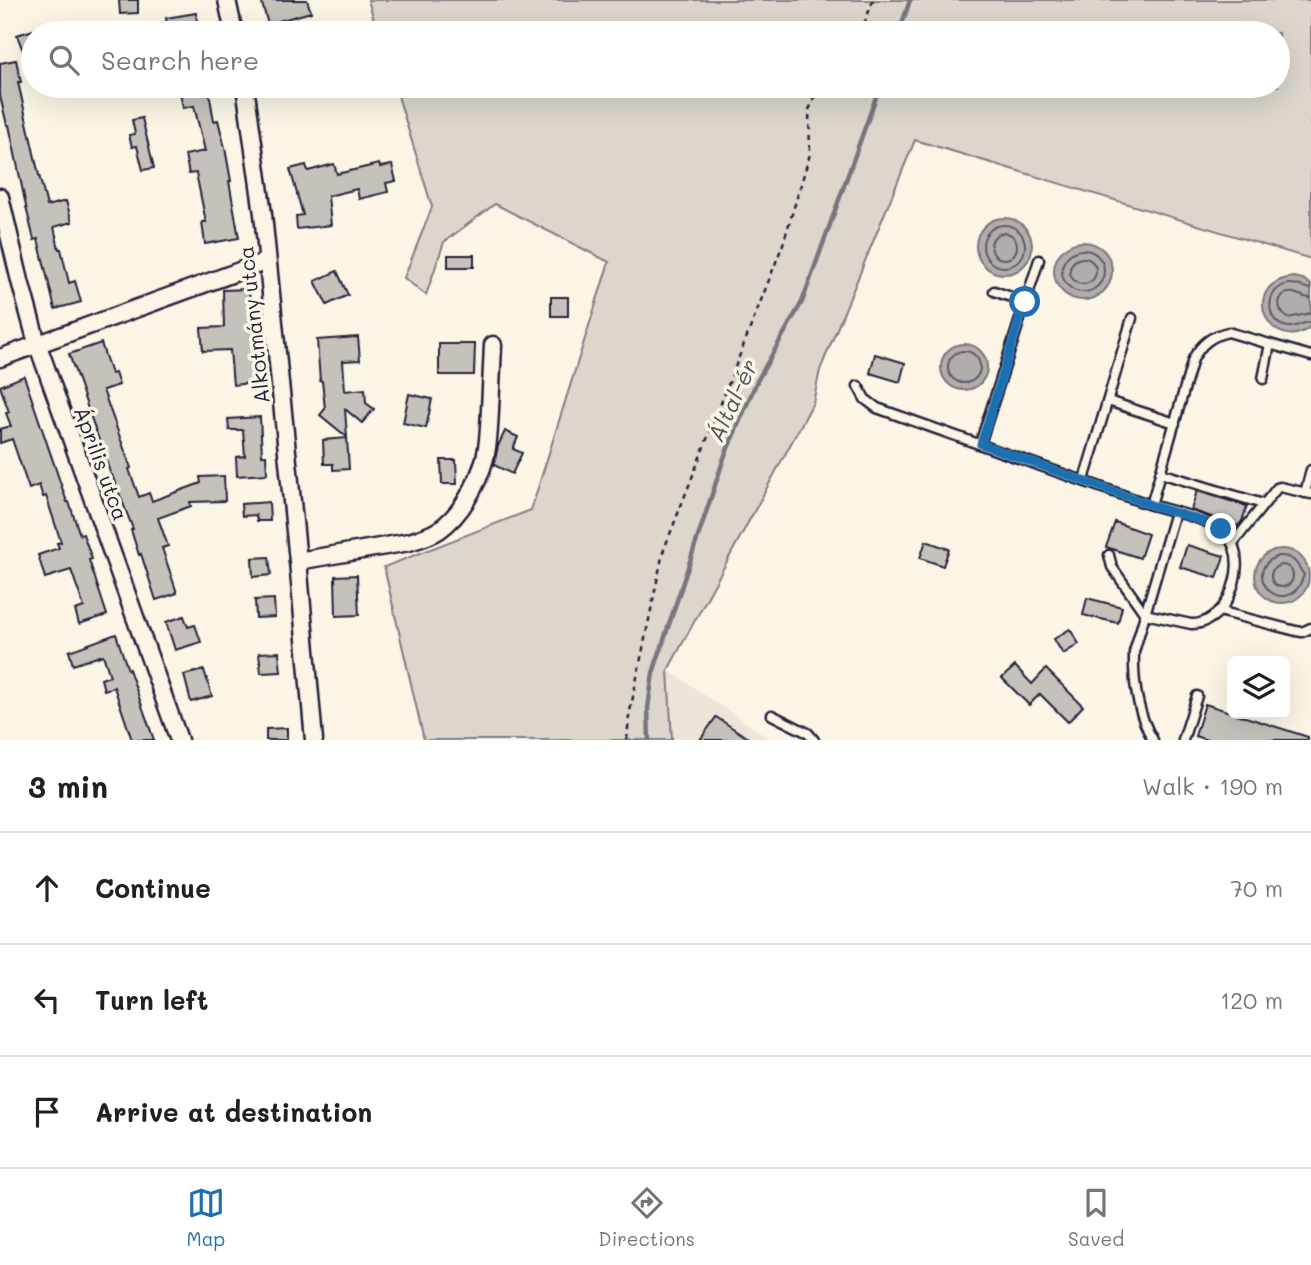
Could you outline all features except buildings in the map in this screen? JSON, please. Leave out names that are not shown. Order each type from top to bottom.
[{"type":"street","points":[[227,0],[231,21]]},
{"type":"street","name":"Alkotmány utca","points":[[247,98],[267,261],[314,740]]},
{"type":"street","name":"Április utca","points":[[0,197],[37,343],[179,740]]},
{"type":"street","points":[[0,358],[267,261]]},
{"type":"street","points":[[298,561],[416,540],[439,530],[453,517],[470,492],[485,458],[493,345]]},
{"type":"lane","points":[[981,444],[1038,260]]},
{"type":"lane","points":[[994,290],[1025,302]]},
{"type":"lane","points":[[1084,480],[1132,318]]},
{"type":"lane","points":[[1151,505],[1194,359],[1203,344],[1228,332],[1311,356]]},
{"type":"lane","points":[[1263,379],[1270,344]]},
{"type":"lane","points":[[858,386],[866,399],[877,408],[1215,525],[1226,533],[1233,543],[1237,561],[1234,581],[1226,602],[1206,621],[1196,625],[1145,614],[1112,567],[1109,555]]},
{"type":"lane","points":[[1108,401],[1175,424]]},
{"type":"lane","points":[[1233,543],[1274,490],[1280,487],[1308,493],[1311,470]]},
{"type":"lane","points":[[1160,473],[1263,504]]},
{"type":"lane","points":[[1153,740],[1140,711],[1135,691],[1134,652],[1175,512]]},
{"type":"lane","points":[[1219,611],[1296,631],[1302,632],[1311,628]]},
{"type":"lane","points":[[1183,740],[1196,696]]},
{"type":"lane","points":[[772,715],[808,733],[814,740]]},
{"type":"path","points":[[865,21],[873,0]]},
{"type":"path","points":[[627,740],[629,716],[663,552],[783,244],[810,154],[809,110],[814,98]]},
{"type":"shaded area","points":[[368,0],[1311,0],[1311,259],[915,140],[820,370],[813,403],[668,670],[672,740],[424,740],[384,567],[531,510],[609,262],[495,204],[444,242],[426,295],[404,278],[432,207],[399,98],[1290,98],[1290,21],[374,21]]},
{"type":"shaded area","points":[[668,670],[771,740],[672,740]]},
{"type":"water","points":[[998,218],[1010,218],[1020,222],[1028,230],[1032,246],[1028,262],[1020,270],[1010,274],[998,274],[988,270],[980,262],[976,252],[976,240],[980,230],[988,222]]},
{"type":"water","points":[[1083,242],[1099,247],[1107,255],[1112,271],[1107,287],[1099,295],[1083,300],[1067,295],[1059,287],[1054,271],[1059,255],[1067,247]]},
{"type":"water","points":[[1293,277],[1303,279],[1311,285],[1311,326],[1297,334],[1284,333],[1273,327],[1266,317],[1263,305],[1266,293],[1275,283]]},
{"type":"water","points":[[964,344],[981,350],[987,367],[981,384],[964,390],[947,384],[941,367],[947,350]]},
{"type":"water","points":[[1282,549],[1301,557],[1309,576],[1301,595],[1282,603],[1263,595],[1255,576],[1263,557]]},
{"type":"waterway","name":"Által-ér","points":[[903,21],[910,0]]},
{"type":"waterway","name":"Által-ér","points":[[649,740],[648,708],[653,673],[725,455],[757,381],[802,302],[876,98]]},
{"type":"route","points":[[1025,302],[981,444],[1221,529]]}]
